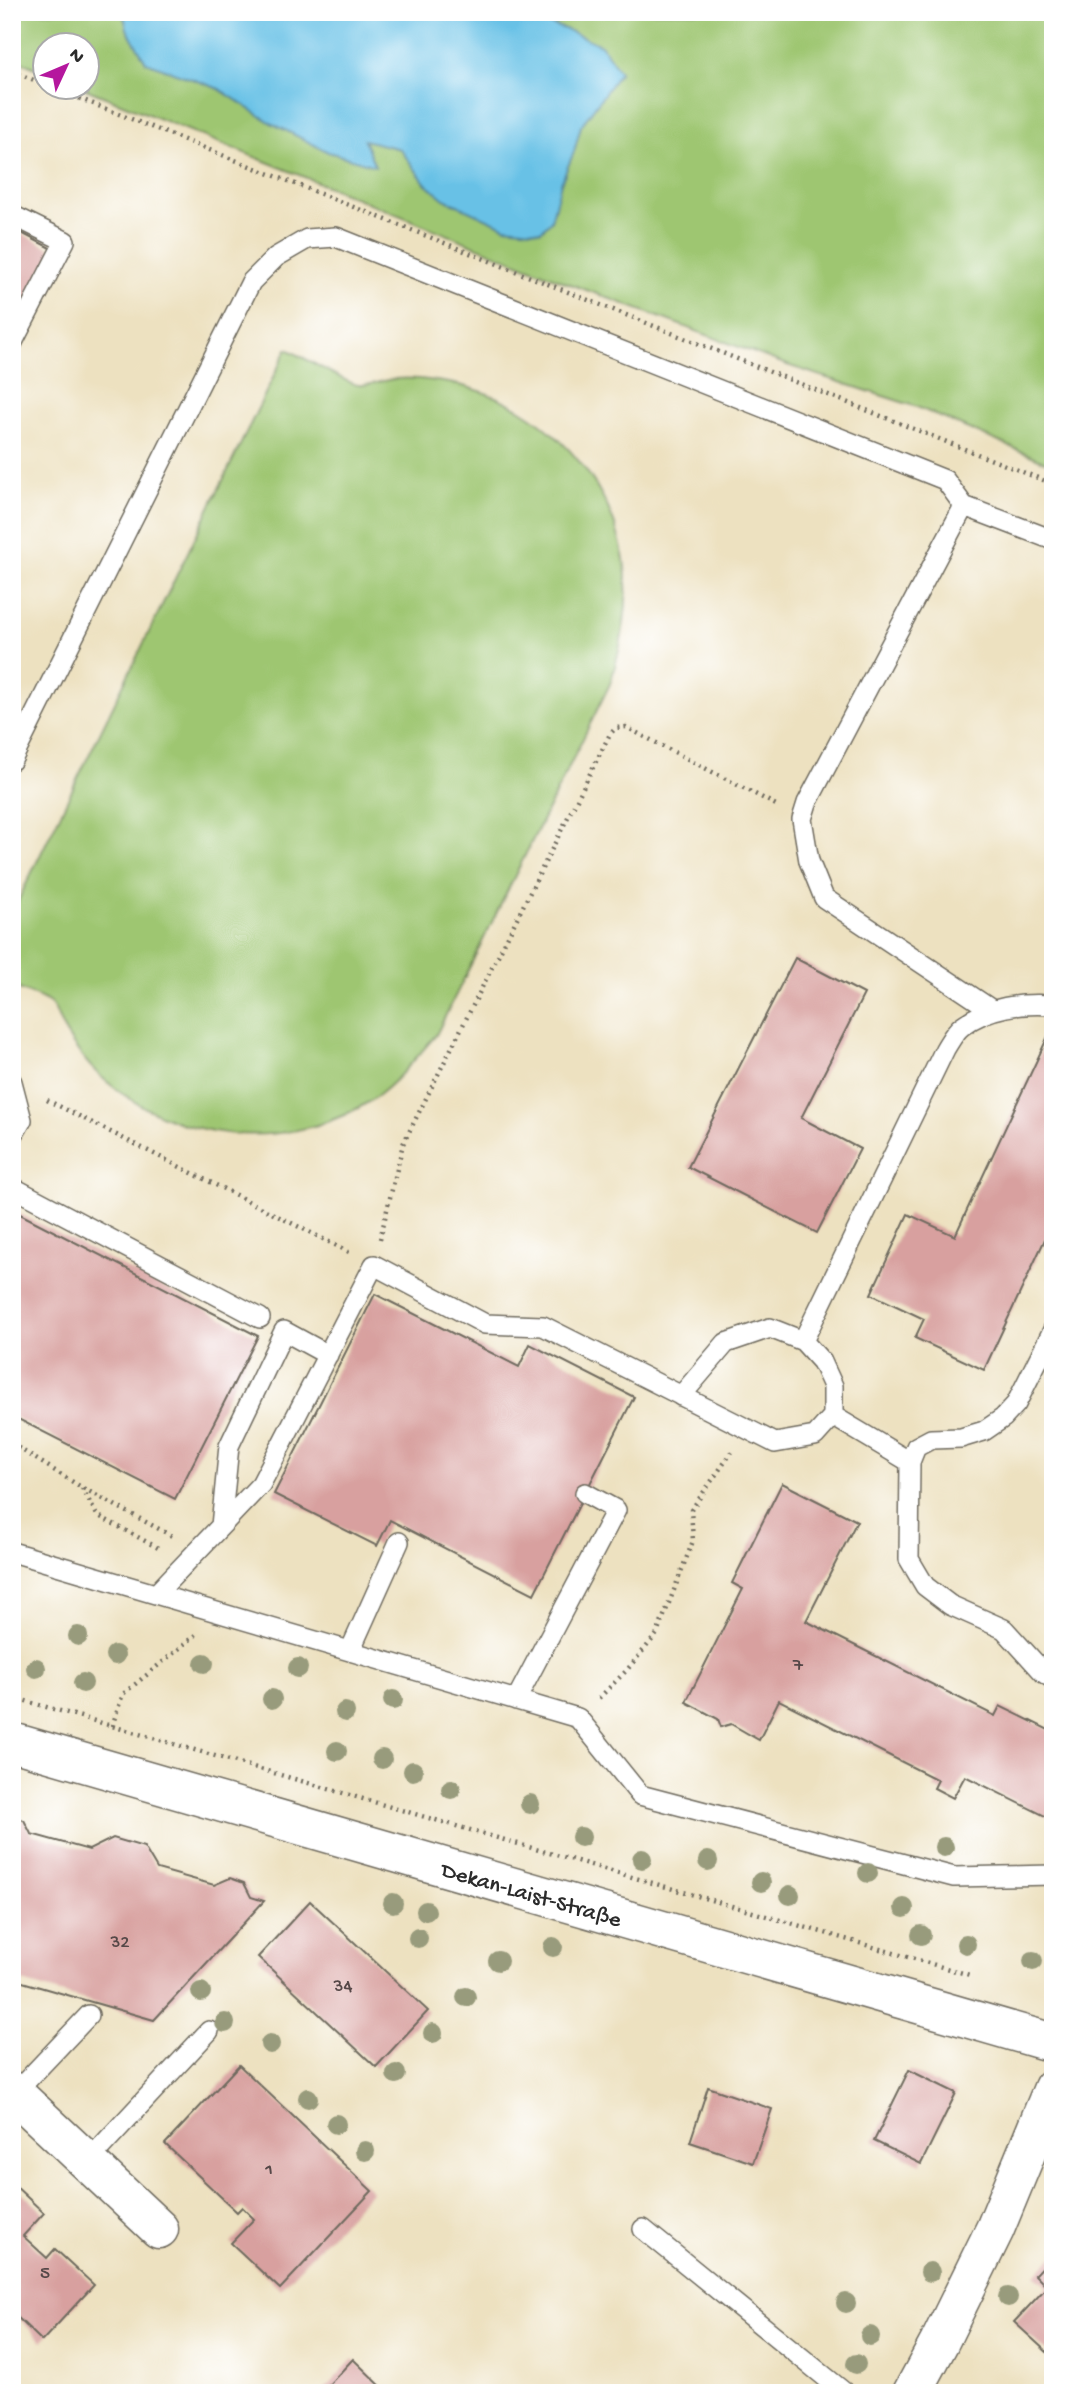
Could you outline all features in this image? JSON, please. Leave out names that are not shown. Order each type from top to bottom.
[{"type":"street","name":"Dekan-Laist-Straße","points":[[12,1742],[1053,2043]]},
{"type":"street","points":[[912,2393],[995,2229],[1053,2088]]},
{"type":"street","points":[[13,2092],[159,2229]]},
{"type":"lane","points":[[12,215],[65,242],[12,344]]},
{"type":"lane","points":[[12,760],[251,282],[276,257],[307,239],[336,237],[945,480],[964,506],[1053,540]]},
{"type":"lane","points":[[964,506],[807,803],[802,819],[809,861],[824,898],[992,1010]]},
{"type":"lane","points":[[803,1341],[945,1049],[960,1027],[992,1010],[1023,1003],[1053,1005]]},
{"type":"lane","points":[[12,1082],[22,1120],[12,1138]]},
{"type":"lane","points":[[12,1187],[260,1318]]},
{"type":"lane","points":[[156,1594],[261,1484],[374,1265],[485,1324],[543,1326],[681,1396],[775,1443],[815,1436],[833,1416],[833,1386],[822,1362],[803,1341],[770,1328],[726,1343],[681,1396]]},
{"type":"lane","points":[[1053,1330],[1016,1404],[1003,1418],[984,1431],[961,1438],[931,1439],[916,1447],[909,1462],[909,1559],[926,1586],[950,1605],[1004,1629],[1044,1673],[1053,1679]]},
{"type":"lane","points":[[221,1526],[229,1446],[284,1331],[328,1355]]},
{"type":"lane","points":[[833,1416],[909,1462]]},
{"type":"lane","points":[[516,1700],[617,1510],[585,1493]]},
{"type":"lane","points":[[350,1651],[399,1542]]},
{"type":"lane","points":[[12,1552],[578,1718],[640,1795],[954,1877],[1053,1875]]},
{"type":"lane","points":[[13,2092],[89,2015]]},
{"type":"lane","points":[[88,2162],[209,2032]]},
{"type":"lane","points":[[643,2229],[845,2393]]},
{"type":"path","points":[[12,71],[32,79]]},
{"type":"path","points":[[88,102],[1053,484]]},
{"type":"path","points":[[12,1082],[374,1265],[403,1144],[610,734],[616,728],[626,727],[802,819]]},
{"type":"path","points":[[578,1718],[626,1671],[657,1634],[694,1541],[691,1510],[748,1429]]},
{"type":"path","points":[[12,1444],[81,1487],[164,1532]]},
{"type":"path","points":[[81,1487],[97,1516],[185,1563]]},
{"type":"path","points":[[111,1726],[123,1694],[178,1650]]},
{"type":"path","points":[[12,1697],[975,1977]]},
{"type":"green space","points":[[12,12],[1053,12],[1053,465],[917,407],[787,365],[565,282],[102,96],[102,32],[32,32],[32,66],[12,58]]},
{"type":"green space","points":[[287,349],[358,385],[411,379],[463,386],[493,396],[546,428],[588,473],[604,500],[624,559],[626,606],[622,638],[610,684],[436,1035],[392,1084],[360,1107],[329,1121],[296,1130],[262,1134],[229,1133],[164,1117],[134,1101],[106,1081],[82,1056],[51,1004],[12,986],[12,913]]},
{"type":"water","points":[[123,12],[484,12],[521,15],[565,29],[601,45],[620,72],[581,126],[551,221],[541,231],[505,227],[444,199],[426,184],[400,149],[364,140],[375,166],[328,152],[271,123],[219,89],[146,62],[127,29]]},
{"type":"building","points":[[12,228],[54,250],[12,331]]},
{"type":"building","points":[[795,958],[864,994],[801,1118],[860,1149],[817,1233],[688,1167]]},
{"type":"building","points":[[1049,1034],[1053,1036],[1053,1222],[984,1370],[915,1338],[924,1319],[871,1294],[908,1214],[955,1236]]},
{"type":"building","points":[[20,1214],[258,1336],[175,1499],[12,1416],[12,1229]]},
{"type":"building","points":[[375,1294],[519,1367],[530,1344],[634,1397],[534,1594],[390,1520],[377,1546],[274,1494]]},
{"type":"building","points":[[782,1483],[857,1521],[806,1621],[995,1716],[1000,1706],[1053,1732],[1053,1820],[965,1776],[953,1798],[934,1788],[938,1780],[779,1700],[759,1740],[731,1724],[721,1727],[718,1719],[686,1702],[743,1589],[732,1583]]},
{"type":"building","points":[[12,1816],[24,1820],[31,1834],[89,1850],[113,1838],[144,1847],[157,1869],[214,1885],[230,1878],[244,1883],[251,1897],[264,1901],[154,2020],[12,1979]]},
{"type":"building","points":[[310,1901],[428,2011],[376,2067],[258,1957]]},
{"type":"building","points":[[239,2065],[372,2191],[280,2289],[231,2243],[254,2219],[242,2207],[237,2212],[165,2144]]},
{"type":"building","points":[[909,2070],[956,2093],[921,2164],[874,2141]]},
{"type":"building","points":[[708,2087],[772,2109],[753,2163],[690,2142]]},
{"type":"building","points":[[12,2183],[44,2213],[23,2236],[47,2258],[55,2249],[94,2285],[42,2341],[12,2312],[12,2293],[17,2288],[12,2283]]},
{"type":"building","points":[[1053,2256],[1053,2346],[1047,2352],[1014,2322],[1047,2287],[1035,2275]]},
{"type":"building","points":[[353,2359],[388,2393],[321,2393]]}]
